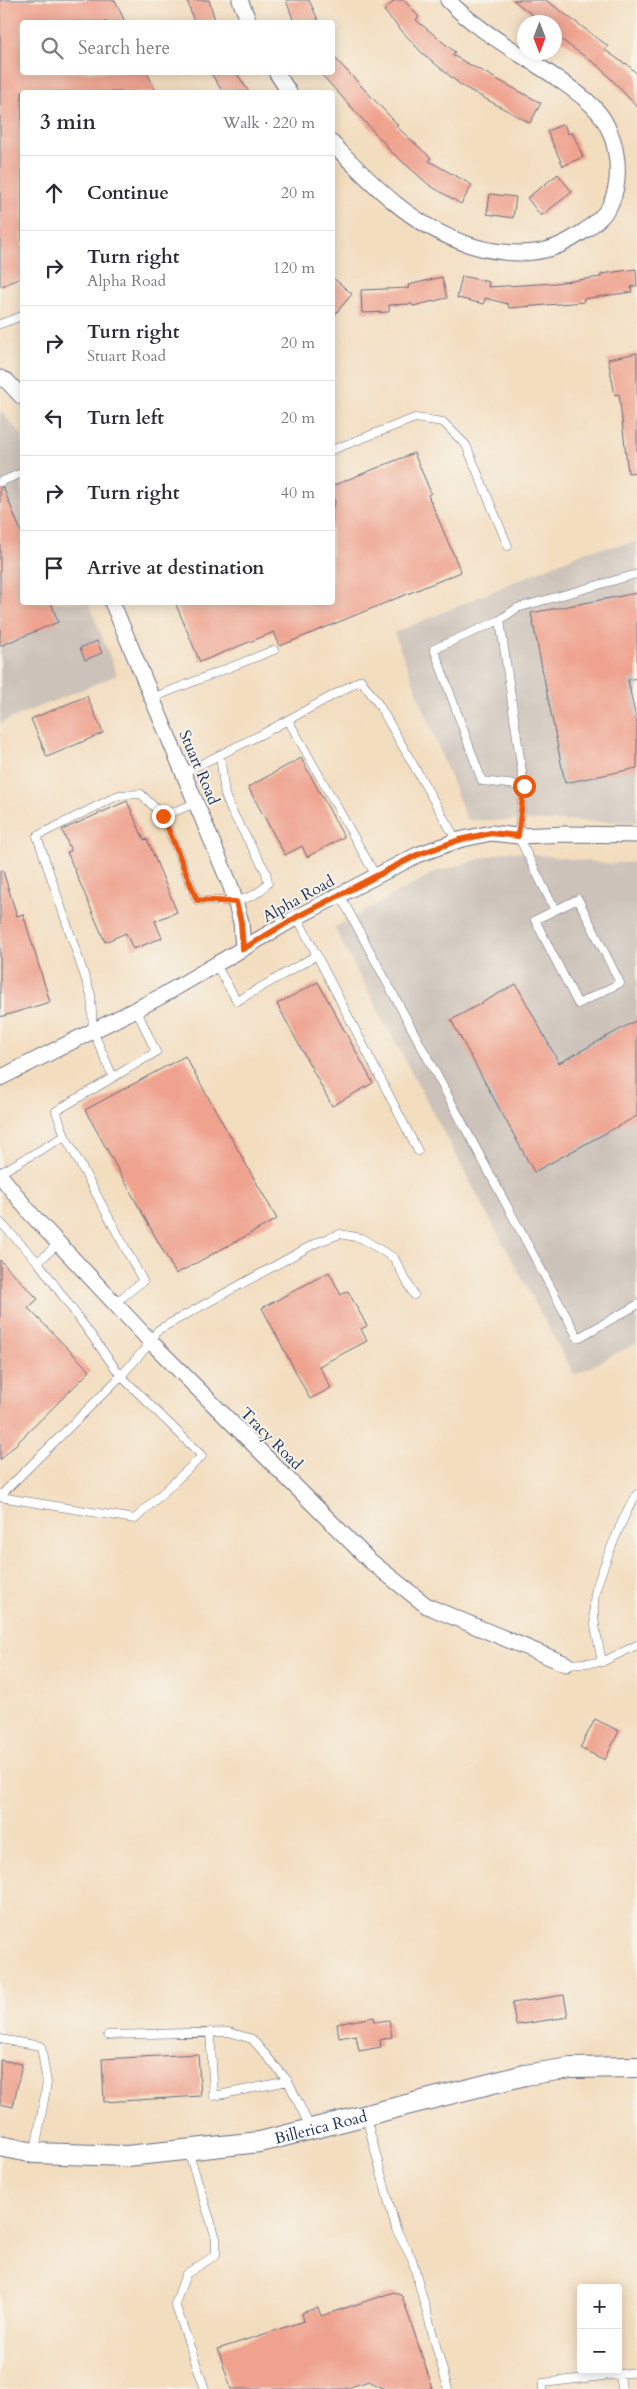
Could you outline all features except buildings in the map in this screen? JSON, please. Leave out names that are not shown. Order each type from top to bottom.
[{"type":"main road","name":"Billerica Road","points":[[0,2146],[34,2153],[127,2156],[188,2151],[260,2142],[525,2075],[571,2068],[637,2067]]},
{"type":"street","points":[[240,0],[248,20]]},
{"type":"street","points":[[335,146],[407,214],[451,238],[489,249],[524,253],[555,248],[589,226],[611,204],[617,176],[616,159],[610,132],[598,112],[576,92],[474,22],[448,0]]},
{"type":"street","points":[[278,75],[288,90]]},
{"type":"street","points":[[0,378],[7,381],[20,395]]},
{"type":"street","name":"Stuart Road","points":[[113,605],[231,887],[241,922],[243,949]]},
{"type":"street","name":"Alpha Road","points":[[0,1078],[136,1009],[297,917],[417,855],[457,841],[491,833],[518,836],[566,834],[637,835]]},
{"type":"street","name":"Tracy Road","points":[[0,1174],[59,1243],[151,1342],[369,1560],[427,1606],[566,1664]]},
{"type":"lane","points":[[0,324],[20,317]]},
{"type":"lane","points":[[335,449],[415,418],[443,422],[466,445],[508,546]]},
{"type":"lane","points":[[0,482],[20,474]]},
{"type":"lane","points":[[524,786],[482,781],[434,649],[500,620],[517,608],[637,574]]},
{"type":"lane","points":[[500,620],[524,786],[518,836],[555,910]]},
{"type":"lane","points":[[152,698],[274,650]]},
{"type":"lane","points":[[183,773],[288,720],[361,680],[375,699],[457,841]]},
{"type":"lane","points":[[288,720],[376,876]]},
{"type":"lane","points":[[114,1077],[93,1031],[91,995],[37,836],[119,795],[141,794],[163,816],[197,900],[236,902],[261,892],[268,883],[266,872],[231,810],[225,795],[220,755]]},
{"type":"lane","points":[[163,816],[196,804]]},
{"type":"lane","points":[[340,894],[578,1338],[637,1305]]},
{"type":"lane","points":[[578,899],[620,983],[578,1004],[535,920],[555,910],[578,899]]},
{"type":"lane","points":[[297,917],[418,1151]]},
{"type":"lane","points":[[216,965],[237,1001],[317,955]]},
{"type":"lane","points":[[115,1303],[143,1281],[65,1136],[56,1111],[156,1052],[136,1009]]},
{"type":"lane","points":[[0,1174],[65,1136]]},
{"type":"lane","points":[[0,1222],[38,1262],[121,1376],[202,1456],[136,1519],[0,1496]]},
{"type":"lane","points":[[0,1496],[121,1376],[151,1342],[158,1330],[316,1243],[340,1234],[361,1238],[394,1258],[414,1295]]},
{"type":"lane","points":[[38,1262],[59,1243]]},
{"type":"lane","points":[[602,1662],[595,1623],[595,1594],[614,1542],[637,1494]]},
{"type":"lane","points":[[566,1664],[602,1662],[637,1645]]},
{"type":"lane","points":[[210,2032],[214,2096],[288,2081]]},
{"type":"lane","points":[[108,2035],[230,2032],[252,2039],[288,2081],[311,2129]]},
{"type":"lane","points":[[0,2039],[41,2046],[47,2082],[34,2153]]},
{"type":"lane","points":[[366,2115],[393,2221],[412,2259],[448,2389]]},
{"type":"lane","points":[[188,2151],[216,2238],[216,2255],[186,2274],[175,2304],[206,2389]]},
{"type":"lane","points":[[622,2374],[637,2372]]},
{"type":"lane","points":[[543,2389],[542,2383],[620,2374],[622,2389]]},
{"type":"shaded area","points":[[0,411],[20,433],[20,605],[90,605],[117,675],[0,723]]},
{"type":"shaded area","points":[[637,542],[637,822],[467,820],[394,633],[587,551]]},
{"type":"shaded area","points":[[508,851],[609,864],[637,862],[637,1343],[574,1375],[334,928],[435,872]]},
{"type":"route","points":[[163,816],[197,900],[236,902],[241,922],[243,949],[297,917],[417,855],[459,840],[491,833],[518,836],[524,786]]}]
